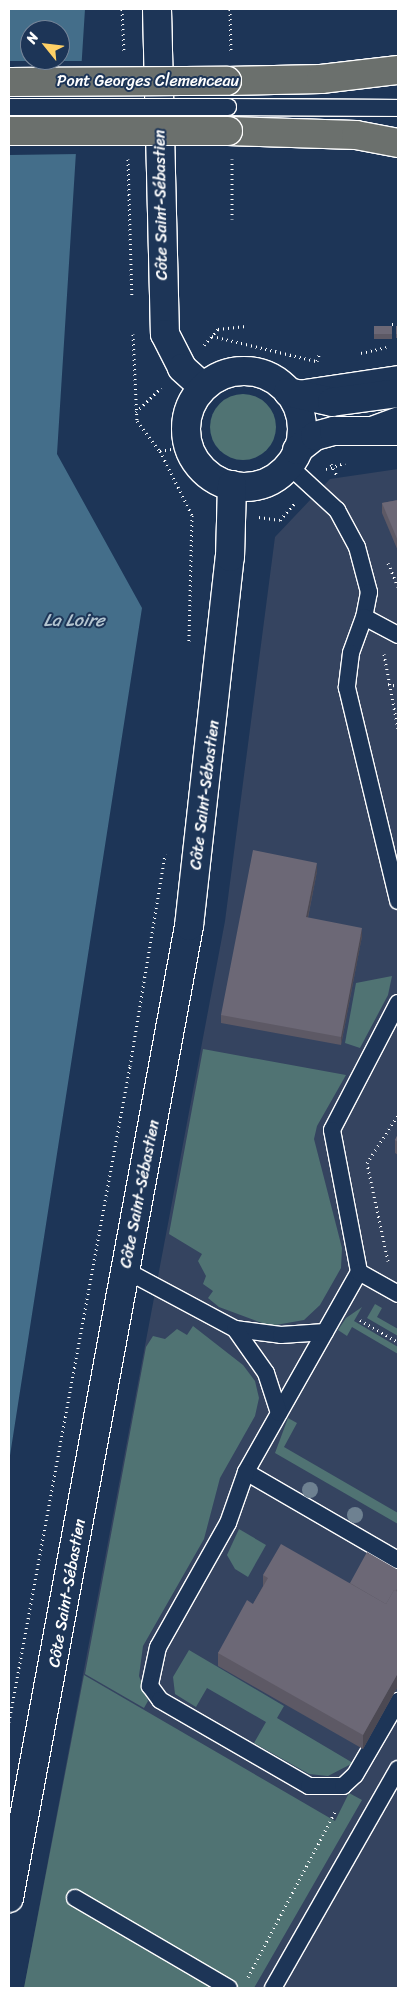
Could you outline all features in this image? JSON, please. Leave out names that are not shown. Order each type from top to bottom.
[{"type":"main road","name":"Côte Saint-Sébastien","points":[[157,9],[165,334],[182,368],[203,388]]},
{"type":"main road","name":"Pont Georges Clemenceau","points":[[9,131],[230,106],[287,80],[398,70]]},
{"type":"main road","name":"Pont Georges Clemenceau","points":[[9,82],[230,106],[274,130],[356,135],[398,143]]},
{"type":"main road","points":[[293,458],[300,415],[288,392],[274,379],[246,371],[227,373],[203,388],[188,415],[188,446],[205,472],[232,486],[263,483],[293,458],[315,436],[364,428],[398,431]]},
{"type":"main road","points":[[288,392],[332,402],[398,393]]},
{"type":"main road","name":"Côte Saint-Sébastien","points":[[9,1898],[189,926],[230,557],[232,486]]},
{"type":"lane","name":"Pont Georges Clemenceau","points":[[9,107],[230,106]]},
{"type":"lane","points":[[230,106],[398,108]]},
{"type":"lane","points":[[288,392],[398,374]]},
{"type":"lane","points":[[364,428],[398,415]]},
{"type":"lane","points":[[293,458],[337,510],[357,546],[369,592],[364,617],[351,653],[347,688],[398,901]]},
{"type":"lane","points":[[364,617],[398,635]]},
{"type":"lane","points":[[398,1002],[332,1130],[359,1272],[246,1472],[228,1523],[158,1647],[150,1686],[160,1700],[310,1786],[343,1786],[355,1775],[398,1701]]},
{"type":"lane","points":[[125,1270],[235,1328],[281,1336],[325,1332]]},
{"type":"lane","points":[[359,1272],[398,1294]]},
{"type":"lane","points":[[235,1328],[266,1373],[279,1414]]},
{"type":"lane","points":[[246,1472],[398,1560]]},
{"type":"lane","points":[[273,1988],[398,1769]]},
{"type":"lane","points":[[75,1898],[229,1988]]},
{"type":"path","points":[[230,9],[232,219]]},
{"type":"path","points":[[392,324],[398,324]]},
{"type":"path","points":[[246,326],[218,329],[212,336],[327,363]]},
{"type":"path","points":[[352,356],[386,346]]},
{"type":"path","points":[[317,361],[320,352]]},
{"type":"path","points":[[160,451],[188,446]]},
{"type":"path","points":[[188,653],[192,515]]},
{"type":"path","points":[[398,635],[384,654],[388,684],[398,729]]},
{"type":"path","points":[[388,684],[398,686]]},
{"type":"path","name":"Côte Saint-Sébastien","points":[[9,1722],[130,1066],[166,845]]},
{"type":"path","points":[[398,1114],[367,1163],[387,1244],[388,1264],[381,1284],[360,1320],[398,1342]]},
{"type":"path","points":[[246,1981],[344,1794],[343,1786]]},
{"type":"shaded area","points":[[398,469],[398,1988],[24,1988],[225,921],[275,537],[330,479]]},
{"type":"green space","points":[[236,394],[250,394],[262,399],[271,408],[276,420],[274,440],[267,451],[250,460],[236,460],[224,455],[215,446],[210,434],[210,420],[215,408],[224,399]]},
{"type":"green space","points":[[392,976],[388,995],[360,1048],[345,1043],[356,983]]},
{"type":"green space","points":[[203,1049],[346,1075],[317,1126],[314,1139],[342,1248],[341,1268],[320,1305],[304,1320],[270,1326],[219,1307],[208,1298],[213,1291],[203,1284],[206,1276],[198,1261],[202,1254],[169,1234]]},
{"type":"green space","points":[[375,1304],[382,1308],[377,1317],[398,1329],[398,1336],[367,1318]]},
{"type":"green space","points":[[362,1307],[354,1321],[398,1347],[398,1354],[352,1327],[347,1336],[338,1330],[346,1318]]},
{"type":"green space","points":[[193,1326],[243,1365],[255,1381],[259,1398],[255,1416],[220,1478],[204,1539],[143,1646],[139,1676],[148,1701],[144,1708],[85,1674],[146,1347],[153,1336],[165,1339],[177,1329],[187,1335]]},
{"type":"green space","points":[[288,1418],[297,1423],[284,1447],[398,1513],[398,1524],[275,1453]]},
{"type":"green space","points":[[239,1529],[266,1545],[248,1577],[235,1569],[227,1555]]},
{"type":"green space","points":[[189,1650],[284,1706],[277,1718],[353,1763],[328,1776],[309,1774],[254,1743],[266,1722],[207,1688],[196,1707],[175,1694],[173,1677]]},
{"type":"green space","points":[[84,1675],[335,1821],[349,1793],[362,1800],[254,1988],[24,1988]]},
{"type":"water","name":"La Loire","points":[[9,9],[85,9],[57,454],[142,608],[9,1462]]},
{"type":"pier","points":[[9,61],[20,61],[20,70],[70,70],[70,61],[84,61],[79,154],[9,155]]},
{"type":"building","points":[[374,326],[392,326],[392,334],[374,334]]},
{"type":"building","points":[[396,326],[398,326],[398,334],[396,334]]},
{"type":"building","points":[[398,500],[398,541],[382,503]]},
{"type":"building","points":[[253,850],[317,863],[306,917],[362,928],[341,1037],[221,1015]]},
{"type":"building","points":[[281,1544],[386,1604],[394,1590],[398,1592],[398,1673],[363,1735],[218,1653],[247,1600],[253,1604],[268,1578],[263,1575]]},
{"type":"building","points":[[367,1552],[398,1570],[398,1587],[396,1591],[394,1590],[386,1604],[350,1583]]}]
